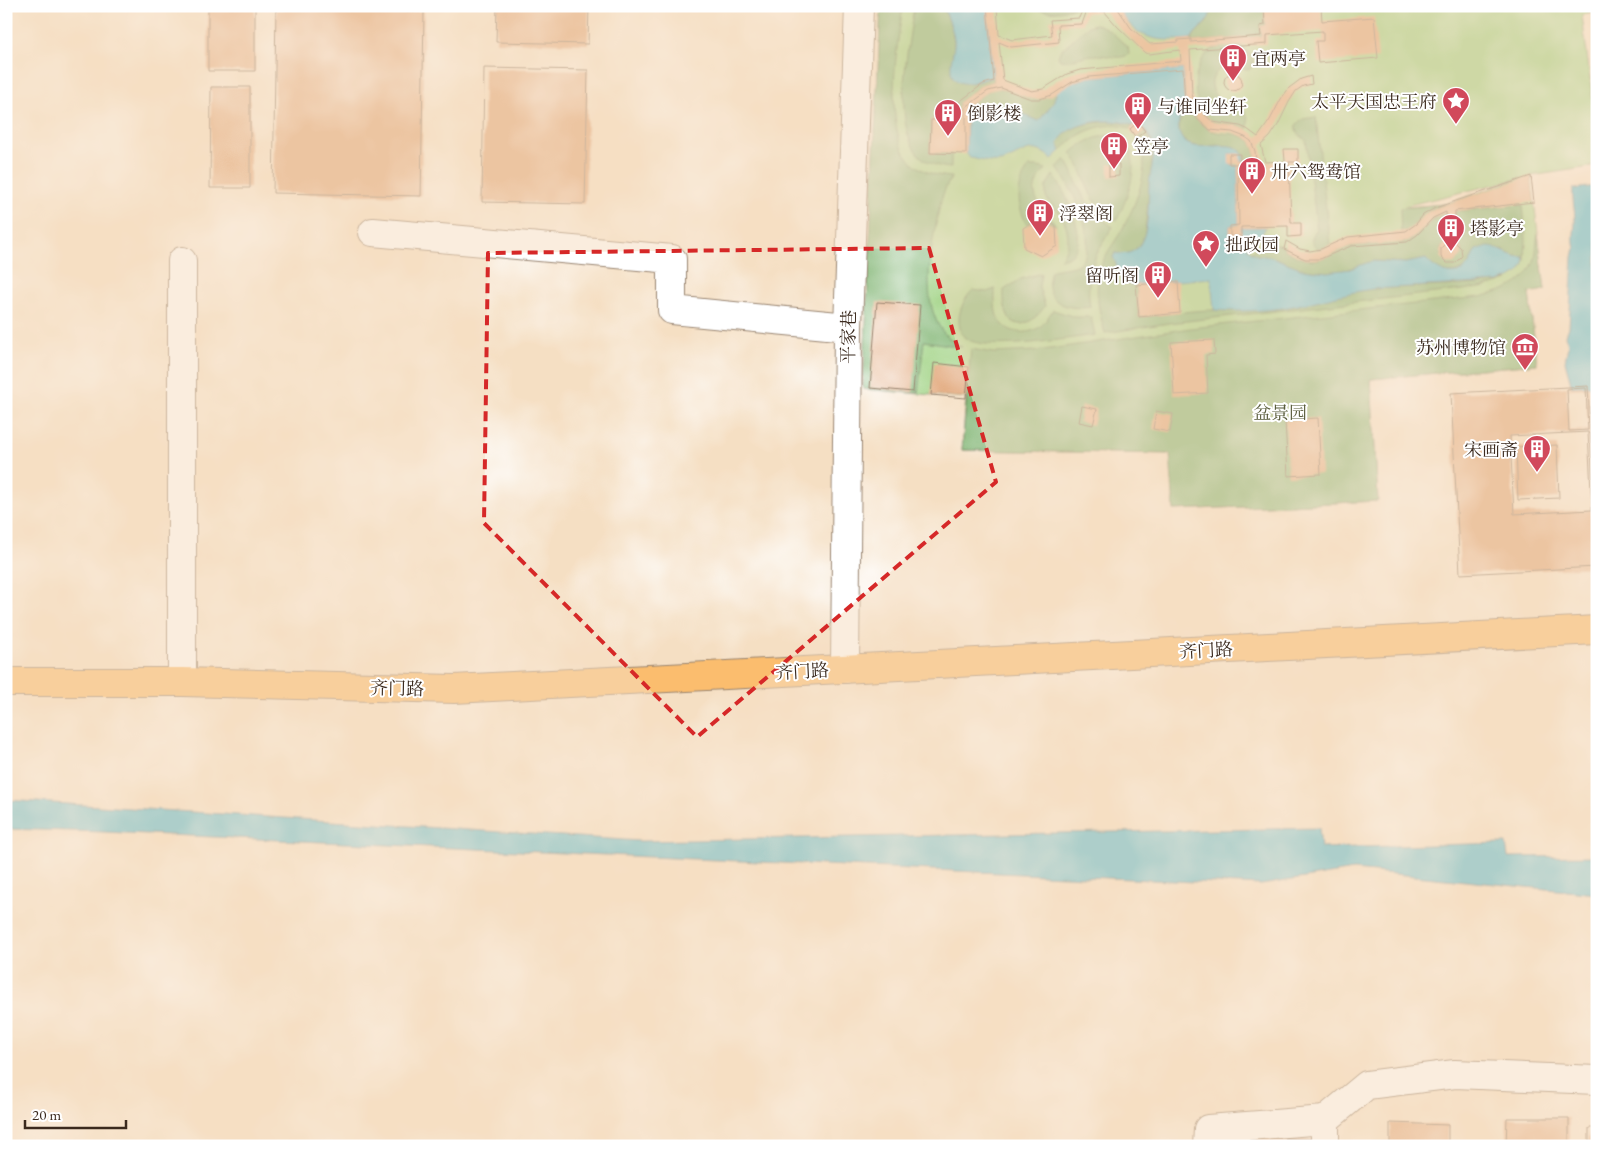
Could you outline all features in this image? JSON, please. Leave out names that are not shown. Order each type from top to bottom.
[{"type":"main road","name":"齐门路","points":[[6,682],[182,682],[454,690],[1597,630]]},
{"type":"street","name":"平家巷","points":[[845,669],[848,327],[859,6]]},
{"type":"street","points":[[373,232],[672,259],[672,310],[848,327]]},
{"type":"street","points":[[182,261],[182,682]]},
{"type":"street","points":[[1207,1146],[1208,1129],[1325,1133],[1367,1085],[1455,1074],[1597,1080]]},
{"type":"highlighted area","points":[[929,248],[996,482],[697,737],[484,523],[488,253]]},
{"type":"green space","name":"拙政园","points":[[881,6],[1597,6],[1597,12],[1582,15],[1597,133],[1597,166],[1531,176],[1545,290],[1529,293],[1537,364],[1371,379],[1378,501],[1174,510],[1171,454],[962,450],[966,398],[863,389]],"holes":[[[1521,178],[1445,204],[1405,207]]]},
{"type":"green space","points":[[881,6],[903,6],[894,86],[894,108],[902,146],[910,160],[919,168],[940,176],[952,177],[943,194],[936,224],[930,257],[930,292],[932,309],[938,324],[948,337],[962,347],[924,341],[918,393],[863,389]]},
{"type":"green space","points":[[914,6],[942,6],[950,23],[954,40],[952,70],[956,79],[969,83],[993,77],[994,81],[983,84],[959,102],[956,120],[931,120],[930,153],[951,154],[951,168],[926,161],[915,150],[908,136],[905,119],[904,80]]},
{"type":"green space","points":[[1023,6],[1077,6],[1056,11],[1044,11]]},
{"type":"green space","points":[[1212,6],[1264,6],[1265,25],[1260,26],[1261,36],[1191,42],[1195,33],[1207,22]]},
{"type":"green space","points":[[1095,24],[1104,27],[1117,37],[1128,47],[1129,54],[1122,57],[1094,55],[1060,60],[1058,57],[1060,51],[1088,26]]},
{"type":"green space","points":[[1241,46],[1252,57],[1252,67],[1249,70],[1234,66],[1221,68],[1214,75],[1212,85],[1217,97],[1246,113],[1248,120],[1247,129],[1234,124],[1218,123],[1210,120],[1203,114],[1199,105],[1195,85],[1199,66],[1210,51],[1221,47]]},
{"type":"green space","points":[[997,88],[1039,99],[1057,91],[1053,103],[1039,121],[1014,109],[982,107],[965,120],[966,107],[988,91]]},
{"type":"green space","points":[[1187,106],[1205,127],[1213,131],[1236,134],[1251,141],[1255,151],[1256,162],[1244,162],[1240,151],[1229,146],[1198,147],[1188,144],[1183,140],[1180,135],[1179,123]]},
{"type":"green space","points":[[1316,117],[1330,246],[1321,249],[1314,245],[1312,241],[1317,229],[1306,140],[1296,130],[1296,125],[1303,119]]},
{"type":"green space","points":[[1111,121],[1129,124],[1133,127],[1130,129],[1121,126],[1111,126],[1092,129],[1075,138],[1061,151],[1059,149],[1058,141],[1075,127]]},
{"type":"green space","points":[[1145,131],[1152,142],[1153,152],[1145,233],[1138,247],[1126,254],[1115,253],[1114,257],[1122,279],[1129,284],[1136,285],[1139,317],[1206,310],[1274,309],[1372,289],[1491,283],[1508,280],[1480,288],[1169,323],[1105,333],[1098,301],[1098,277],[1108,251],[1125,225],[1136,200],[1143,173],[1144,160],[1142,148],[1136,138]]},
{"type":"green space","points":[[1114,135],[1125,139],[1130,148],[1133,169],[1129,190],[1117,220],[1093,199],[1078,163],[1071,153],[1091,140],[1102,136]]},
{"type":"green space","points":[[1065,159],[1087,202],[1113,227],[1096,255],[1090,275],[1090,307],[1080,308],[1064,305],[1052,296],[1049,289],[1051,271],[1078,264],[1085,256],[1087,244],[1082,216],[1070,188],[1057,168]]},
{"type":"green space","points":[[1029,167],[1046,169],[1035,187],[1035,194],[1037,200],[1056,226],[1039,218],[1028,225],[1024,218],[1019,196],[1022,181]]},
{"type":"green space","points":[[1053,175],[1072,211],[1078,232],[1078,242],[1075,251],[1069,256],[1060,259],[1064,254],[1068,236],[1062,217],[1046,197],[1046,186]]},
{"type":"green space","points":[[1445,204],[1430,210],[1409,230],[1401,232],[1400,208]]},
{"type":"green space","points":[[1523,205],[1526,240],[1525,260],[1524,257],[1512,256],[1501,249],[1473,255],[1467,266],[1457,272],[1445,273],[1440,271],[1433,267],[1426,259],[1406,263],[1375,261],[1345,270],[1327,272],[1303,269],[1272,257],[1256,255],[1250,252],[1263,244],[1274,243],[1285,247],[1284,249],[1297,256],[1311,260],[1323,258],[1349,247],[1400,244],[1412,240],[1434,219],[1446,212],[1447,242],[1441,248],[1441,256],[1447,263],[1462,256],[1461,248],[1455,242],[1455,211]]},
{"type":"green space","name":"盆景园","points":[[1538,234],[1545,290],[1529,293],[1537,364],[1371,379],[1378,501],[1174,510],[1170,454],[962,450],[971,349],[993,353],[1037,351],[1191,328],[1480,297],[1506,289],[1526,275],[1535,258]]},
{"type":"green space","points":[[1041,273],[1039,287],[1045,306],[1029,322],[1016,323],[1010,319],[1006,312],[1004,290],[1021,279]]},
{"type":"green space","points":[[995,289],[997,317],[1003,325],[1013,331],[1024,332],[1036,329],[1043,324],[1053,310],[1075,317],[1091,317],[1095,335],[1008,344],[975,342],[965,338],[960,330],[959,320],[961,308],[965,300],[973,290],[987,292]]},
{"type":"water","points":[[942,6],[987,6],[993,77],[967,83],[954,79],[951,62],[954,39],[950,22]]},
{"type":"water","points":[[1116,6],[1212,6],[1209,18],[1191,39],[1166,40],[1156,39],[1139,32],[1131,26]]},
{"type":"water","points":[[1183,69],[1184,96],[1187,106],[1180,118],[1179,131],[1184,141],[1192,145],[1234,147],[1241,151],[1244,161],[1240,162],[1239,154],[1229,154],[1230,164],[1238,166],[1239,224],[1230,226],[1230,236],[1241,236],[1241,227],[1266,227],[1261,235],[1247,245],[1248,249],[1256,255],[1272,257],[1303,269],[1327,272],[1350,269],[1372,261],[1406,263],[1426,259],[1441,271],[1453,273],[1459,272],[1469,264],[1476,250],[1489,247],[1518,257],[1524,257],[1524,265],[1519,272],[1498,282],[1373,289],[1283,308],[1248,311],[1214,310],[1211,278],[1132,285],[1120,277],[1113,257],[1115,253],[1127,253],[1136,249],[1142,241],[1146,230],[1153,145],[1139,122],[1133,126],[1114,121],[1103,121],[1070,130],[1058,144],[1061,151],[1052,159],[1034,150],[1029,150],[1007,160],[997,162],[974,159],[966,153],[967,119],[977,110],[1001,105],[1017,110],[1039,121],[1053,103],[1057,91],[1068,84],[1089,77]]},
{"type":"water","points":[[1597,186],[1597,386],[1572,387],[1565,361],[1568,346],[1566,335],[1569,327],[1575,248],[1573,189]]},
{"type":"water","points":[[6,800],[640,841],[1319,828],[1321,848],[1506,843],[1508,857],[1597,856],[1597,894],[1354,870],[1261,885],[6,829]]},
{"type":"building","points":[[208,6],[255,6],[255,71],[208,71]]},
{"type":"building","points":[[497,6],[589,6],[588,44],[496,42]]},
{"type":"building","points":[[987,6],[997,6],[999,35],[1012,40],[1052,35],[1050,20],[1079,18],[1084,6],[1116,6],[1131,28],[1150,44],[1191,39],[1191,42],[1261,36],[1260,26],[1265,25],[1264,6],[1321,6],[1322,21],[1374,17],[1378,58],[1318,63],[1316,41],[1323,41],[1323,31],[1267,35],[1267,44],[1190,50],[1192,94],[1196,107],[1213,122],[1240,126],[1258,137],[1289,88],[1301,79],[1311,76],[1312,84],[1303,86],[1296,91],[1278,125],[1270,137],[1261,145],[1265,162],[1285,161],[1284,149],[1298,149],[1298,162],[1289,162],[1291,223],[1301,223],[1301,236],[1288,237],[1288,226],[1241,227],[1241,236],[1230,236],[1230,226],[1239,225],[1238,164],[1229,164],[1229,154],[1240,154],[1240,162],[1256,162],[1255,151],[1251,141],[1245,137],[1232,132],[1210,130],[1197,119],[1185,101],[1183,69],[1089,77],[1072,82],[1052,95],[1040,99],[1031,99],[1001,88],[988,91],[966,107],[966,154],[930,153],[931,120],[956,120],[959,102],[983,84],[994,81]],"holes":[[[1104,11],[1145,53],[1180,50],[1181,61],[1080,70],[1067,74],[1043,89],[1032,91],[1003,80],[999,42],[1011,47],[1059,42],[1058,25],[1082,24],[1086,13]]]},
{"type":"building","points":[[276,9],[424,11],[421,196],[273,193]]},
{"type":"building","points":[[484,68],[588,70],[585,204],[482,202]]},
{"type":"building","name":"宜两亭","points":[[1229,73],[1237,73],[1242,78],[1240,89],[1229,91],[1224,86],[1224,78]]},
{"type":"building","points":[[211,87],[250,87],[250,188],[210,188]]},
{"type":"building","name":"与谁同坐轩","points":[[1138,122],[1145,131],[1136,138],[1130,129]]},
{"type":"building","name":"笠亭","points":[[1109,164],[1119,164],[1119,176],[1109,177]]},
{"type":"building","points":[[1531,176],[1534,202],[1455,211],[1455,242],[1461,248],[1462,256],[1455,263],[1447,263],[1441,257],[1441,248],[1447,242],[1446,212],[1433,218],[1417,235],[1407,242],[1351,246],[1320,259],[1305,259],[1284,249],[1286,241],[1300,249],[1310,251],[1321,249],[1348,237],[1406,231],[1416,224],[1423,215],[1435,208]]},
{"type":"building","name":"浮翠阁","points":[[1039,218],[1056,226],[1057,246],[1041,256],[1024,248],[1023,228]]},
{"type":"building","name":"留听阁","points":[[1178,281],[1180,313],[1139,317],[1136,285]]},
{"type":"building","points":[[877,302],[920,305],[913,392],[870,388]]},
{"type":"building","points":[[1214,340],[1215,354],[1206,355],[1208,393],[1174,395],[1171,342]]},
{"type":"building","points":[[934,363],[969,367],[966,398],[931,395]]},
{"type":"building","points":[[1588,386],[1594,510],[1597,509],[1597,567],[1460,574],[1451,393]],"holes":[[[1586,388],[1588,430],[1569,431],[1567,389]],[[1588,432],[1592,510],[1514,514],[1510,436]]]},
{"type":"building","points":[[1082,406],[1097,409],[1093,425],[1079,422]]},
{"type":"building","points":[[1156,411],[1173,414],[1170,432],[1153,429]]},
{"type":"building","points":[[1318,418],[1321,474],[1288,476],[1285,420]]},
{"type":"building","name":"宋画斋","points":[[1557,445],[1559,498],[1518,500],[1516,447]]},
{"type":"building","points":[[1507,1118],[1569,1118],[1569,1146],[1506,1146]]},
{"type":"building","points":[[1390,1123],[1448,1125],[1448,1146],[1390,1146]]},
{"type":"building","points":[[1589,1128],[1597,1128],[1597,1146],[1589,1146]]},
{"type":"building","points":[[1252,1138],[1312,1139],[1312,1146],[1252,1146]]},
{"type":"place","name":"宜两亭","points":[[1233,82]]},
{"type":"place","name":"太平天国忠王府","points":[[1456,125]]},
{"type":"place","name":"与谁同坐轩","points":[[1138,130]]},
{"type":"place","name":"倒影楼","points":[[948,137]]},
{"type":"place","name":"笠亭","points":[[1114,170]]},
{"type":"place","name":"卅六鸳鸯馆","points":[[1252,195]]},
{"type":"place","name":"浮翠阁","points":[[1040,237]]},
{"type":"place","name":"塔影亭","points":[[1451,252]]},
{"type":"place","name":"拙政园","points":[[1206,268]]},
{"type":"place","name":"留听阁","points":[[1158,299]]},
{"type":"place","name":"苏州博物馆","points":[[1525,371]]},
{"type":"place","name":"宋画斋","points":[[1537,473]]}]
